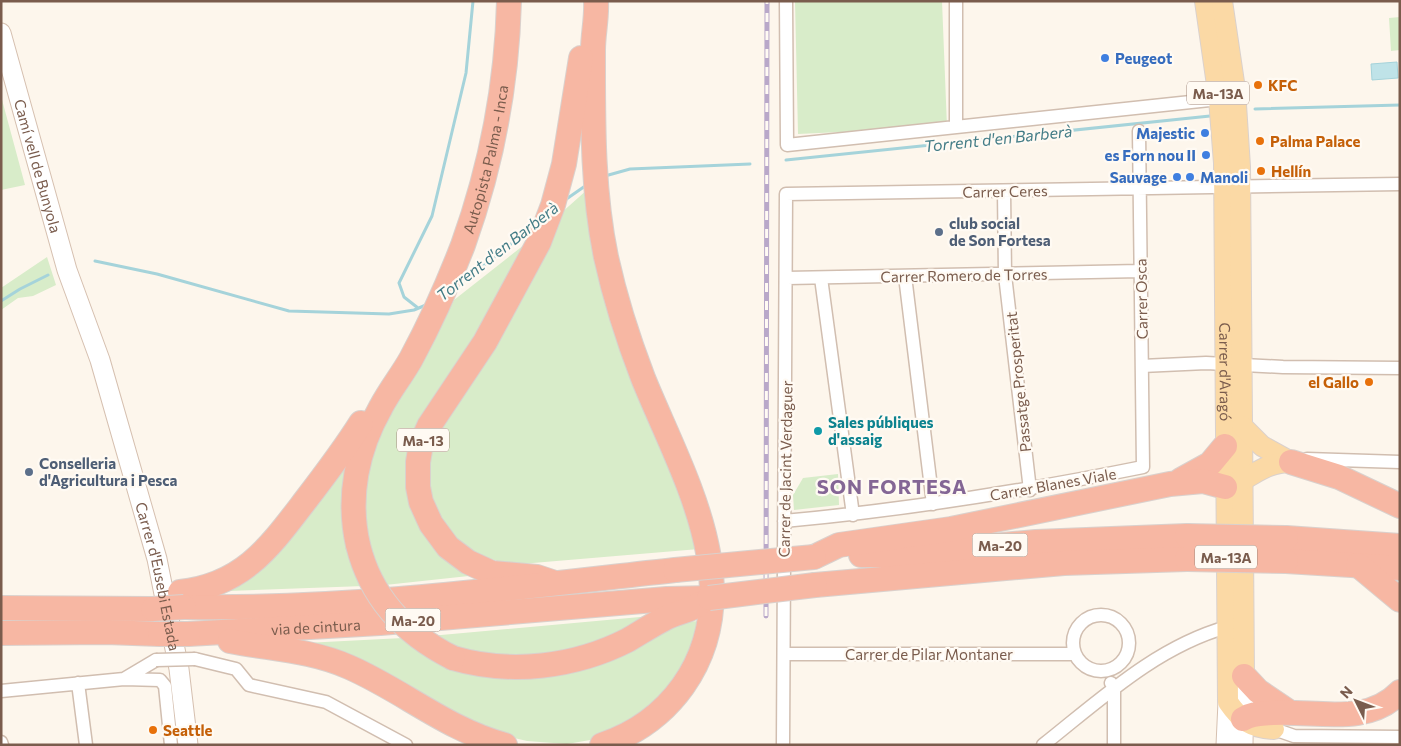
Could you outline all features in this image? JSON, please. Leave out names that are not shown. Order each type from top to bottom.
[{"type":"highway","name":"Autopista Palma - Inca","points":[[435,311],[449,280],[480,193],[494,139],[503,85],[509,1]]},
{"type":"highway","name":"Ma-13","points":[[555,583],[537,577],[492,574],[459,556],[444,542],[432,524],[422,502],[418,480],[420,453],[429,426],[495,326],[539,242],[558,186],[574,113],[586,1]]},
{"type":"highway","points":[[596,1],[593,48],[595,166],[606,254],[626,328],[645,381],[689,485],[702,522],[707,548],[711,602],[710,624],[705,644],[689,677],[678,693],[665,708],[641,726],[602,745]]},
{"type":"highway","points":[[593,48],[604,20],[605,1]]},
{"type":"highway","points":[[435,311],[409,363],[381,406],[363,444],[353,499],[358,545],[367,574],[387,608],[417,637],[453,658],[487,666],[506,667],[527,667],[570,661],[592,655],[621,643],[664,610]]},
{"type":"highway","points":[[182,600],[222,582],[246,567],[269,547],[342,453],[421,326],[435,311]]},
{"type":"highway","points":[[1170,484],[1210,464],[1225,446]]},
{"type":"highway","points":[[1291,462],[1339,477],[1400,506]]},
{"type":"highway","points":[[814,557],[840,545],[951,529],[1170,484],[1203,481],[1237,489]]},
{"type":"highway","name":"Ma-20","points":[[555,583],[814,557],[895,555],[1036,542],[1286,550],[1400,546]]},
{"type":"highway","name":"Ma-20","points":[[664,610],[709,598],[815,585],[1064,564],[1187,548]]},
{"type":"highway","name":"Ma-20","points":[[1286,550],[1358,565],[1400,568]]},
{"type":"highway","points":[[1358,565],[1400,600]]},
{"type":"highway","name":"via de cintura","points":[[182,600],[229,608],[356,602],[475,593],[555,583]]},
{"type":"highway","name":"Ma-20","points":[[1,608],[88,608],[152,601],[182,600]]},
{"type":"highway","name":"via de cintura","points":[[1,633],[106,632],[192,634],[399,621],[629,602],[664,610]]},
{"type":"highway","points":[[192,634],[300,652],[335,661],[358,671],[461,727],[505,745]]},
{"type":"highway","points":[[1244,676],[1258,691],[1258,718]]},
{"type":"highway","points":[[1258,718],[1364,713],[1387,703],[1400,692]]},
{"type":"highway","points":[[1258,718],[1292,726],[1361,727],[1380,722],[1400,710]]},
{"type":"main road","name":"Carrer d'Aragó","points":[[1205,1],[1232,186]]},
{"type":"main road","name":"Carrer d'Aragó","points":[[1222,1],[1238,122],[1232,186],[1233,364],[1225,446],[1237,489],[1244,676],[1258,718]]},
{"type":"main road","name":"Camí vell de Bunyola","points":[[1,33],[67,270]]},
{"type":"main road","name":"Carrer d'Eusebi Estada","points":[[67,270],[101,365],[157,559],[179,669],[188,745]]},
{"type":"main road","name":"Carrer d'Aragó","points":[[1233,364],[1242,426],[1227,627],[1258,718]]},
{"type":"main road","points":[[1242,426],[1262,446],[1291,462]]},
{"type":"main road","points":[[1237,489],[1260,468],[1272,464],[1291,462]]},
{"type":"main road","points":[[1235,742],[1258,718]]},
{"type":"street","points":[[786,1],[787,145],[1219,99]]},
{"type":"street","points":[[956,1],[956,126]]},
{"type":"street","name":"Carrer Osca","points":[[1139,131],[1143,467]]},
{"type":"street","name":"Carrer Ceres","points":[[786,194],[1400,184]]},
{"type":"street","name":"Passatge Prosperitat","points":[[1004,191],[1005,275],[1030,490]]},
{"type":"street","name":"Carrer de Jacint Verdaguer","points":[[783,745],[786,194]]},
{"type":"street","name":"Carrer Romero de Torres","points":[[787,278],[1140,271]]},
{"type":"street","points":[[904,276],[933,504]]},
{"type":"street","points":[[821,278],[853,515]]},
{"type":"street","points":[[1142,366],[1233,364],[1283,367],[1400,368]]},
{"type":"street","points":[[1291,462],[1310,459],[1400,462]]},
{"type":"street","name":"Carrer Blanes Viale","points":[[784,521],[853,515],[1030,490],[1143,467]]},
{"type":"street","points":[[1099,615],[1116,619],[1128,634],[1130,644],[1128,654],[1122,663],[1113,669],[1103,672],[1086,668],[1075,654],[1074,637],[1083,622],[1099,615]]},
{"type":"street","points":[[1043,745],[1138,670],[1205,634],[1227,627]]},
{"type":"street","name":"Carrer de Pilar Montaner","points":[[784,654],[1075,654]]},
{"type":"street","points":[[124,678],[156,660],[195,659],[236,670],[249,685],[326,702],[406,745]]},
{"type":"street","points":[[1103,672],[1114,688],[1114,745]]},
{"type":"street","points":[[1,690],[124,678],[160,680],[164,686],[170,745]]},
{"type":"street","points":[[78,682],[86,745]]},
{"type":"street","points":[[1258,718],[1294,736],[1354,739],[1400,737]]},
{"type":"green space","points":[[795,1],[942,1],[947,127],[798,134]]},
{"type":"green space","points":[[1400,17],[1400,50],[1391,51],[1389,18]]},
{"type":"green space","points":[[1,96],[25,185],[1,190]]},
{"type":"green space","points":[[588,189],[699,549],[509,565],[474,553],[460,543],[440,520],[429,489],[428,471],[433,440],[503,334],[546,249],[560,214]]},
{"type":"green space","points":[[529,241],[410,477],[478,575],[385,585],[365,538],[363,486],[379,430],[439,331],[454,300]]},
{"type":"green space","points":[[47,257],[56,285],[33,296],[18,298],[1,310],[1,288]]},
{"type":"green space","points":[[348,460],[364,586],[228,591]]},
{"type":"green space","points":[[838,474],[839,505],[794,510],[793,495],[803,478]]},
{"type":"green space","points":[[651,616],[652,620],[573,653],[484,658],[430,636]]},
{"type":"green space","points":[[702,621],[693,655],[649,711],[596,739],[567,744],[527,741],[510,737],[476,722],[473,725],[305,643],[403,638],[477,675],[677,622]]},
{"type":"water","points":[[1397,62],[1398,78],[1372,80],[1371,64]]},
{"type":"waterway","points":[[418,308],[404,297],[399,283],[432,216],[466,73],[473,1]]},
{"type":"waterway","name":"Torrent d'en Barberà","points":[[1255,109],[1400,105]]},
{"type":"waterway","name":"Torrent d'en Barberà","points":[[786,160],[1210,116]]},
{"type":"waterway","name":"Torrent d'en Barberà","points":[[605,176],[630,169],[750,164]]},
{"type":"waterway","name":"Torrent d'en Barberà","points":[[565,200],[588,184]]},
{"type":"waterway","name":"Torrent d'en Barberà","points":[[457,286],[533,227]]},
{"type":"waterway","name":"Torrent d'en Barberà","points":[[95,261],[157,274],[289,311],[389,314],[414,310],[426,305]]},
{"type":"waterway","name":"Torrent d'en Barberà","points":[[1,301],[48,275]]},
{"type":"railway","points":[[766,616],[767,1]]},
{"type":"place","name":"Peugeot","points":[[1105,58]]},
{"type":"place","name":"KFC","points":[[1258,85]]},
{"type":"place","name":"Majestic","points":[[1205,133]]},
{"type":"place","name":"Palma Palace","points":[[1260,141]]},
{"type":"place","name":"es Forn nou II","points":[[1206,155]]},
{"type":"place","name":"Hellín","points":[[1261,171]]},
{"type":"place","name":"Sauvage","points":[[1177,177]]},
{"type":"place","name":"Manoli","points":[[1190,177]]},
{"type":"place","name":"club social de Son Fortesa","points":[[939,232]]},
{"type":"place","name":"el Gallo","points":[[1369,382]]},
{"type":"place","name":"Sales públiques d'assaig","points":[[818,431]]},
{"type":"place","name":"Conselleria d'Agricultura i Pesca","points":[[29,472]]},
{"type":"place","name":"Seattle","points":[[153,730]]},
{"type":"district","name":"SON FORTESA","points":[[892,486]]}]
